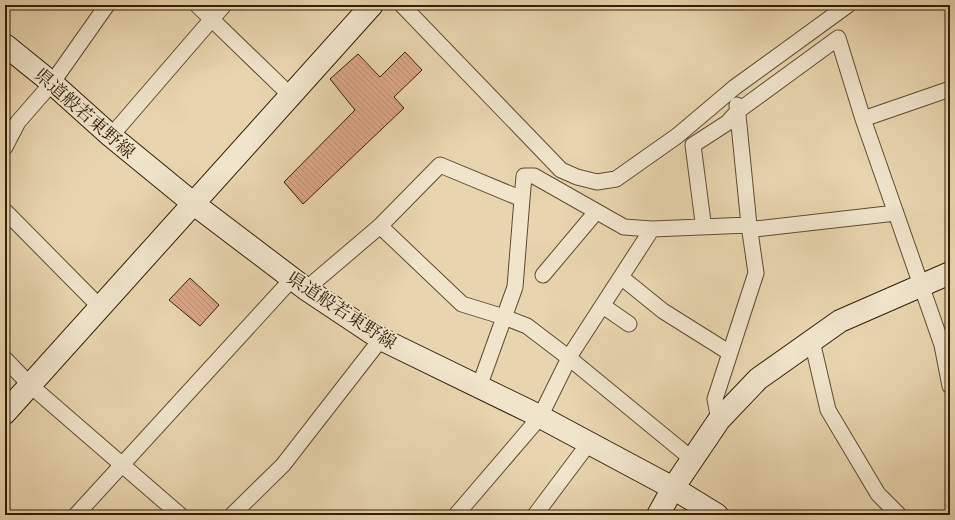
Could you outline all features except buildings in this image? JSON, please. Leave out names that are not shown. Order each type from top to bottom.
[{"type":"street","points":[[5,147],[18,122],[52,83],[108,5]]},
{"type":"street","points":[[197,5],[291,96]]},
{"type":"street","points":[[111,136],[224,5]]},
{"type":"street","points":[[5,413],[372,5]]},
{"type":"street","points":[[402,5],[561,170],[577,177],[597,182],[616,179],[677,136],[735,87],[848,5]]},
{"type":"street","points":[[703,222],[693,145],[728,123],[738,111],[838,38],[863,119],[920,286],[942,345],[950,386]]},
{"type":"street","name":"県道般若東野線","points":[[5,45],[52,83],[111,136],[194,204],[299,284],[381,339],[540,417],[673,488],[717,515]]},
{"type":"street","points":[[719,420],[715,399],[756,273],[735,87]]},
{"type":"street","points":[[863,119],[950,89]]},
{"type":"street","points":[[76,515],[122,465],[299,284],[380,226],[440,165],[522,199]]},
{"type":"street","points":[[479,387],[515,287],[524,176],[534,176],[596,212],[624,226],[652,228],[752,227],[896,213]]},
{"type":"street","points":[[5,211],[100,307]]},
{"type":"street","points":[[543,275],[596,212]]},
{"type":"street","points":[[380,226],[462,304],[527,326],[569,358],[692,459]]},
{"type":"street","points":[[456,515],[540,417],[569,358],[652,228]]},
{"type":"street","points":[[658,515],[673,488],[719,420],[758,379],[840,321],[950,273]]},
{"type":"street","points":[[621,277],[663,311],[730,353]]},
{"type":"street","points":[[602,306],[629,324]]},
{"type":"street","points":[[232,515],[283,465],[381,339]]},
{"type":"street","points":[[812,341],[828,410],[878,494],[900,515]]},
{"type":"street","points":[[5,359],[30,385],[180,515]]},
{"type":"street","points":[[535,515],[589,443]]}]
